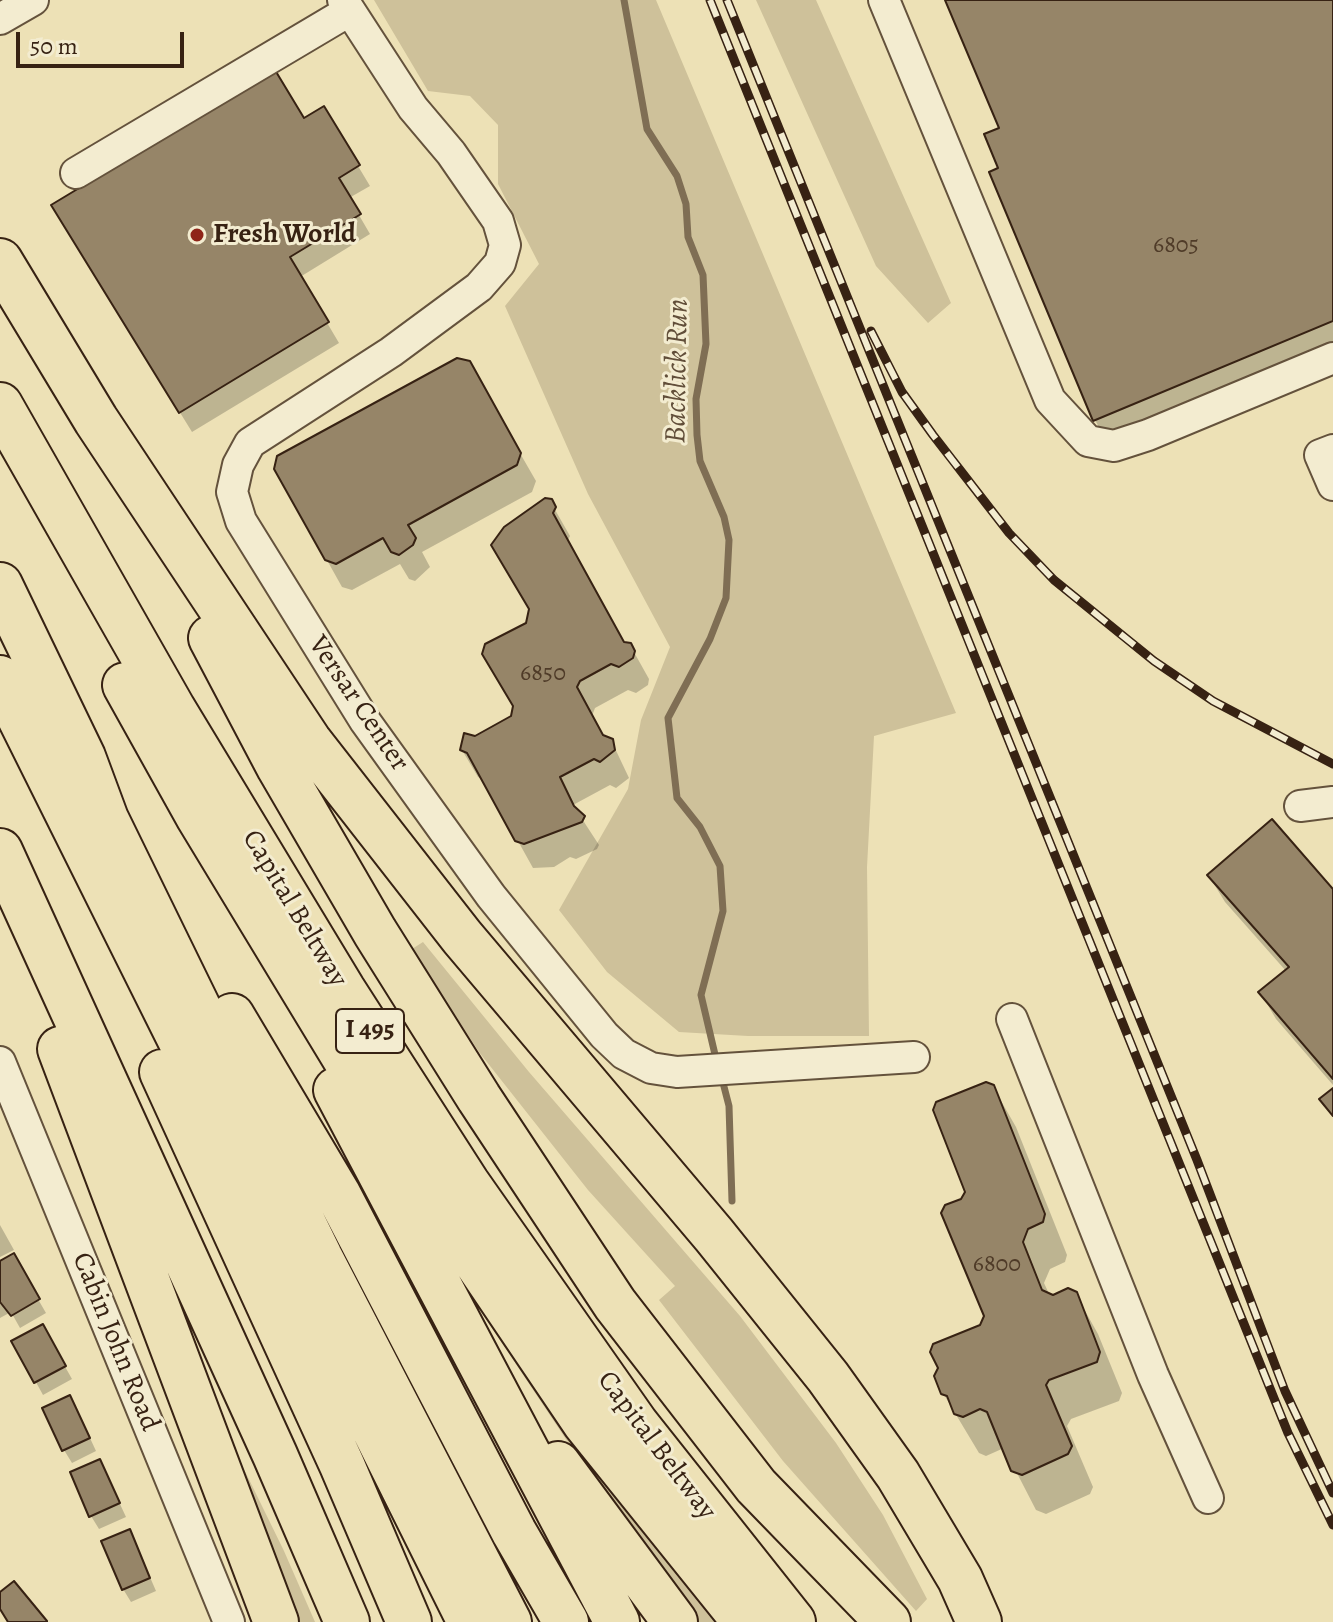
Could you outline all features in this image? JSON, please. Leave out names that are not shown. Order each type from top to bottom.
[{"type":"highway","points":[[0,261],[96,420],[309,741],[462,937],[714,1235],[828,1377],[898,1475],[960,1579],[979,1622]]},
{"type":"highway","name":"Capital Beltway","points":[[0,405],[173,709],[343,990],[467,1183],[636,1424],[793,1622]]},
{"type":"highway","points":[[96,420],[279,767],[479,1098],[615,1304],[756,1486],[888,1622]]},
{"type":"highway","points":[[0,467],[198,816],[364,1088],[585,1423],[745,1622]]},
{"type":"highway","points":[[0,585],[62,761],[164,1076],[342,1465],[409,1622]]},
{"type":"highway","points":[[0,678],[106,819],[320,1257],[509,1622]]},
{"type":"highway","points":[[62,761],[470,1622]]},
{"type":"highway","points":[[62,761],[338,1194],[514,1532],[566,1622]]},
{"type":"highway","points":[[198,816],[424,1262],[617,1622]]},
{"type":"highway","points":[[0,851],[347,1622]]},
{"type":"highway","points":[[0,889],[276,1622]]},
{"type":"highway","points":[[424,1262],[560,1467],[675,1622]]},
{"type":"street","points":[[0,19],[33,0]]},
{"type":"street","points":[[884,0],[1050,400],[1088,441],[1114,446],[1126,442],[1333,358]]},
{"type":"street","points":[[76,173],[346,5]]},
{"type":"street","name":"Versar Center","points":[[346,5],[413,108],[451,153],[498,221],[505,245],[500,263],[479,287],[391,352],[250,443],[238,465],[232,492],[241,521],[365,721],[491,896],[624,1054],[651,1068],[677,1072],[914,1057]]},
{"type":"street","points":[[1333,450],[1320,455],[1333,485]]},
{"type":"street","points":[[1300,806],[1333,802]]},
{"type":"street","points":[[1012,1019],[1153,1375],[1208,1498]]},
{"type":"street","name":"Cabin John Road","points":[[0,1062],[229,1622]]},
{"type":"shaded area","points":[[374,0],[656,0],[956,713],[874,736],[867,867],[869,1036],[748,1036],[679,1032],[607,972],[559,910],[628,789],[641,720],[670,647],[588,494],[505,306],[539,264],[498,184],[498,125],[470,96],[428,91]]},
{"type":"shaded area","points":[[756,0],[816,0],[951,303],[928,323],[876,266]]},
{"type":"shaded area","points":[[423,942],[529,1072],[740,1316],[836,1443],[883,1515],[927,1599],[916,1611],[783,1461],[659,1300],[675,1286],[588,1190],[479,1052],[412,949]]},
{"type":"shaded area","points":[[472,1275],[732,1622],[698,1622],[613,1510],[462,1283]]},
{"type":"shaded area","points":[[216,1412],[284,1551],[315,1622],[293,1622]]},
{"type":"building","points":[[945,0],[1333,0],[1333,321],[1093,421],[989,172],[998,168],[984,134],[999,128]]},
{"type":"building","name":"Fresh World","points":[[275,70],[304,118],[324,106],[360,165],[339,178],[361,214],[290,257],[329,322],[179,413],[51,205]]},
{"type":"building","points":[[457,358],[470,361],[521,453],[517,465],[408,525],[416,538],[413,545],[399,555],[391,552],[383,538],[336,564],[325,560],[274,469],[277,456]]},
{"type":"building","points":[[545,498],[552,499],[556,507],[553,513],[624,642],[631,643],[635,651],[633,658],[619,667],[611,664],[580,681],[577,687],[603,735],[613,739],[615,750],[600,762],[594,759],[560,777],[574,806],[585,816],[582,822],[524,844],[515,841],[467,753],[460,750],[464,733],[475,736],[511,716],[513,706],[482,654],[485,644],[526,623],[529,609],[491,545],[504,527]]},
{"type":"building","points":[[1272,819],[1333,889],[1333,1079],[1258,992],[1289,967],[1207,875]]},
{"type":"building","points":[[986,1082],[994,1085],[1045,1214],[1043,1222],[1028,1229],[1023,1242],[1042,1290],[1053,1295],[1068,1288],[1077,1292],[1100,1352],[1097,1362],[1049,1380],[1046,1385],[1072,1446],[1068,1454],[1022,1475],[1011,1471],[987,1412],[980,1409],[963,1417],[954,1414],[934,1376],[938,1368],[930,1352],[933,1344],[980,1325],[984,1316],[941,1213],[945,1205],[961,1199],[965,1192],[933,1110],[936,1102]]},
{"type":"building","points":[[1333,1088],[1333,1116],[1319,1099]]},
{"type":"building","points":[[14,1253],[40,1299],[11,1316],[0,1302],[0,1261]]},
{"type":"building","points":[[43,1324],[66,1366],[34,1383],[11,1341]]},
{"type":"building","points":[[70,1395],[90,1438],[62,1451],[42,1408]]},
{"type":"building","points":[[100,1459],[120,1503],[89,1517],[70,1472]]},
{"type":"building","points":[[130,1529],[150,1578],[122,1590],[101,1541]]},
{"type":"building","points":[[14,1581],[47,1622],[8,1622],[0,1609],[0,1592]]},
{"type":"waterway","name":"Backlick Run","points":[[624,0],[647,129],[677,176],[686,204],[688,237],[703,275],[706,344],[696,399],[697,435],[700,461],[724,517],[729,540],[726,598],[710,639],[668,718],[677,798],[700,827],[720,866],[723,911],[701,995],[717,1063]]},
{"type":"waterway","name":"Backlick Run","points":[[721,1075],[729,1106],[732,1201]]},
{"type":"railway","points":[[710,0],[1288,1433],[1333,1525]]},
{"type":"railway","points":[[727,0],[1197,1160],[1285,1391],[1333,1493]]},
{"type":"railway","points":[[871,331],[902,392],[933,435],[1009,533],[1054,580],[1154,661],[1213,701],[1333,764]]},
{"type":"place","name":"Fresh World","points":[[197,235]]}]
